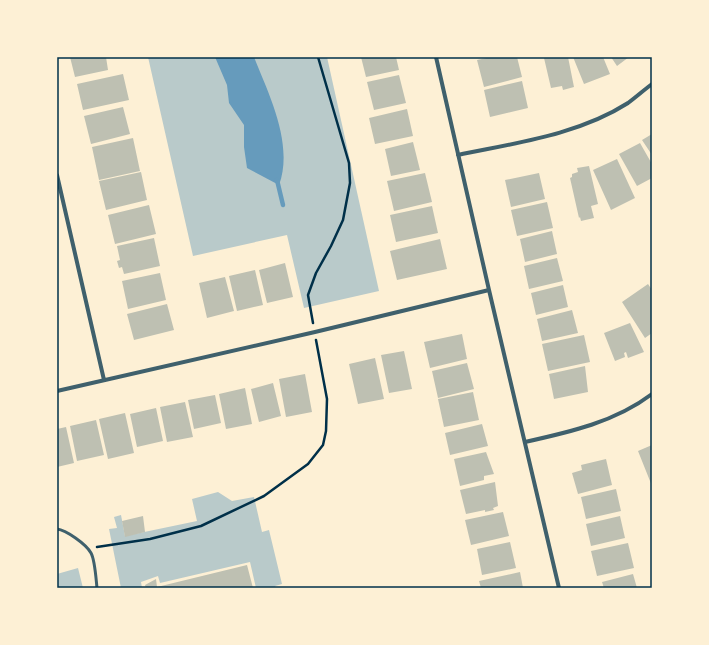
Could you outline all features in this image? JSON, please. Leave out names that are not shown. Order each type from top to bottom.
[{"type":"street","points":[[436,57],[559,588]]},
{"type":"street","points":[[458,155],[564,131],[579,126],[627,103],[652,84]]},
{"type":"street","points":[[57,175],[104,380]]},
{"type":"street","points":[[57,391],[315,332],[489,290]]},
{"type":"street","points":[[525,442],[596,424],[628,410],[652,394]]},
{"type":"lane","points":[[57,529],[77,539],[91,553],[97,588]]},
{"type":"path","points":[[87,549],[132,542],[201,526],[264,496],[308,464],[323,445],[326,431],[327,399],[308,295],[316,273],[343,220],[350,183],[349,163],[318,57]]},
{"type":"shaded area","points":[[148,57],[327,57],[379,291],[304,308],[287,235],[193,256]]},
{"type":"shaded area","points":[[218,492],[232,501],[254,497],[262,532],[269,530],[282,584],[275,586],[276,588],[256,588],[250,562],[160,583],[158,576],[141,582],[142,588],[121,588],[109,529],[117,528],[114,517],[121,515],[125,536],[197,521],[192,499]]},
{"type":"shaded area","points":[[78,568],[83,588],[57,588],[57,574]]},
{"type":"water","points":[[215,57],[254,57],[278,120],[282,137],[284,153],[283,169],[279,185],[247,168],[244,147],[244,125],[229,103],[227,85]]},
{"type":"building","points":[[70,57],[106,57],[108,70],[75,77]]},
{"type":"building","points":[[361,57],[396,57],[399,70],[366,77]]},
{"type":"building","points":[[491,57],[517,57],[522,77],[484,87],[477,60]]},
{"type":"building","points":[[568,57],[574,87],[563,90],[562,86],[551,88],[544,58]]},
{"type":"building","points":[[573,57],[603,57],[610,74],[584,84]]},
{"type":"building","points":[[611,57],[629,57],[617,66]]},
{"type":"building","points":[[123,74],[129,100],[83,110],[77,84]]},
{"type":"building","points":[[399,75],[406,103],[374,110],[367,82]]},
{"type":"building","points":[[522,81],[528,108],[490,117],[484,90]]},
{"type":"building","points":[[123,107],[130,134],[91,144],[84,116]]},
{"type":"building","points":[[407,109],[413,136],[375,144],[369,118]]},
{"type":"building","points":[[652,134],[652,155],[642,140]]},
{"type":"building","points":[[133,138],[140,171],[99,180],[92,147]]},
{"type":"building","points":[[413,142],[420,170],[391,176],[385,149]]},
{"type":"building","points":[[640,143],[652,164],[652,178],[637,186],[619,154]]},
{"type":"building","points":[[617,159],[635,198],[611,210],[593,170]]},
{"type":"building","points":[[589,166],[598,204],[591,206],[594,218],[581,221],[570,178],[572,177],[572,174],[578,172],[577,168]]},
{"type":"building","points":[[141,172],[147,200],[106,210],[99,181]]},
{"type":"building","points":[[425,173],[432,202],[394,211],[387,181]]},
{"type":"building","points":[[539,173],[545,199],[511,207],[505,180]]},
{"type":"building","points":[[547,202],[553,228],[517,236],[511,210]]},
{"type":"building","points":[[149,205],[156,234],[115,244],[108,215]]},
{"type":"building","points":[[432,206],[438,233],[396,242],[390,215]]},
{"type":"building","points":[[552,231],[557,254],[525,262],[520,239]]},
{"type":"building","points":[[154,238],[160,266],[124,274],[122,267],[119,268],[117,261],[120,260],[117,246]]},
{"type":"building","points":[[440,239],[447,269],[397,280],[390,251]]},
{"type":"building","points":[[557,258],[563,281],[529,289],[524,266]]},
{"type":"building","points":[[285,263],[293,297],[267,303],[259,270]]},
{"type":"building","points":[[255,270],[263,305],[237,311],[229,276]]},
{"type":"building","points":[[160,273],[166,300],[128,309],[122,281]]},
{"type":"building","points":[[225,277],[234,311],[207,318],[199,283]]},
{"type":"building","points":[[648,284],[652,290],[652,333],[645,338],[622,302]]},
{"type":"building","points":[[563,285],[568,307],[536,315],[531,293]]},
{"type":"building","points":[[167,304],[174,330],[134,340],[127,314]]},
{"type":"building","points":[[572,310],[578,333],[542,341],[537,319]]},
{"type":"building","points":[[630,323],[644,352],[628,358],[626,352],[624,353],[625,357],[615,361],[604,333]]},
{"type":"building","points":[[462,334],[467,359],[430,368],[424,342]]},
{"type":"building","points":[[584,335],[590,362],[548,371],[542,344]]},
{"type":"building","points":[[404,351],[412,389],[389,393],[381,355]]},
{"type":"building","points":[[375,358],[384,399],[358,404],[349,364]]},
{"type":"building","points":[[467,363],[474,389],[438,398],[432,371]]},
{"type":"building","points":[[585,366],[588,392],[554,399],[549,374]]},
{"type":"building","points":[[305,374],[312,412],[286,417],[279,379]]},
{"type":"building","points":[[273,383],[281,416],[259,422],[251,389]]},
{"type":"building","points":[[245,388],[252,424],[226,429],[219,394]]},
{"type":"building","points":[[473,392],[479,420],[444,427],[438,399]]},
{"type":"building","points":[[215,395],[221,423],[194,429],[188,400]]},
{"type":"building","points":[[185,402],[193,437],[167,442],[160,407]]},
{"type":"building","points":[[156,408],[163,441],[137,447],[130,414]]},
{"type":"building","points":[[125,413],[134,453],[108,459],[99,419]]},
{"type":"building","points":[[96,420],[104,455],[77,461],[70,426]]},
{"type":"building","points":[[482,424],[488,446],[450,455],[445,433]]},
{"type":"building","points":[[66,427],[74,463],[57,467],[57,429]]},
{"type":"building","points":[[652,445],[652,486],[638,451]]},
{"type":"building","points":[[486,452],[494,474],[484,476],[484,480],[460,486],[454,459]]},
{"type":"building","points":[[606,459],[612,485],[578,494],[572,473],[582,470],[581,465]]},
{"type":"building","points":[[495,482],[498,506],[493,508],[494,510],[485,512],[485,510],[466,514],[460,490]]},
{"type":"building","points":[[616,489],[621,511],[586,519],[581,497]]},
{"type":"building","points":[[503,512],[509,536],[471,545],[465,520]]},
{"type":"building","points":[[143,516],[145,532],[125,537],[122,521]]},
{"type":"building","points":[[620,516],[625,538],[591,546],[586,524]]},
{"type":"building","points":[[510,542],[516,568],[482,575],[477,549]]},
{"type":"building","points":[[628,543],[634,568],[597,576],[591,551]]},
{"type":"building","points":[[247,565],[253,588],[146,588],[145,585],[156,579],[157,587]]},
{"type":"building","points":[[520,572],[523,588],[481,588],[479,581]]},
{"type":"building","points":[[633,574],[637,588],[604,588],[602,582]]},
{"type":"waterway","points":[[277,180],[283,205]]}]
